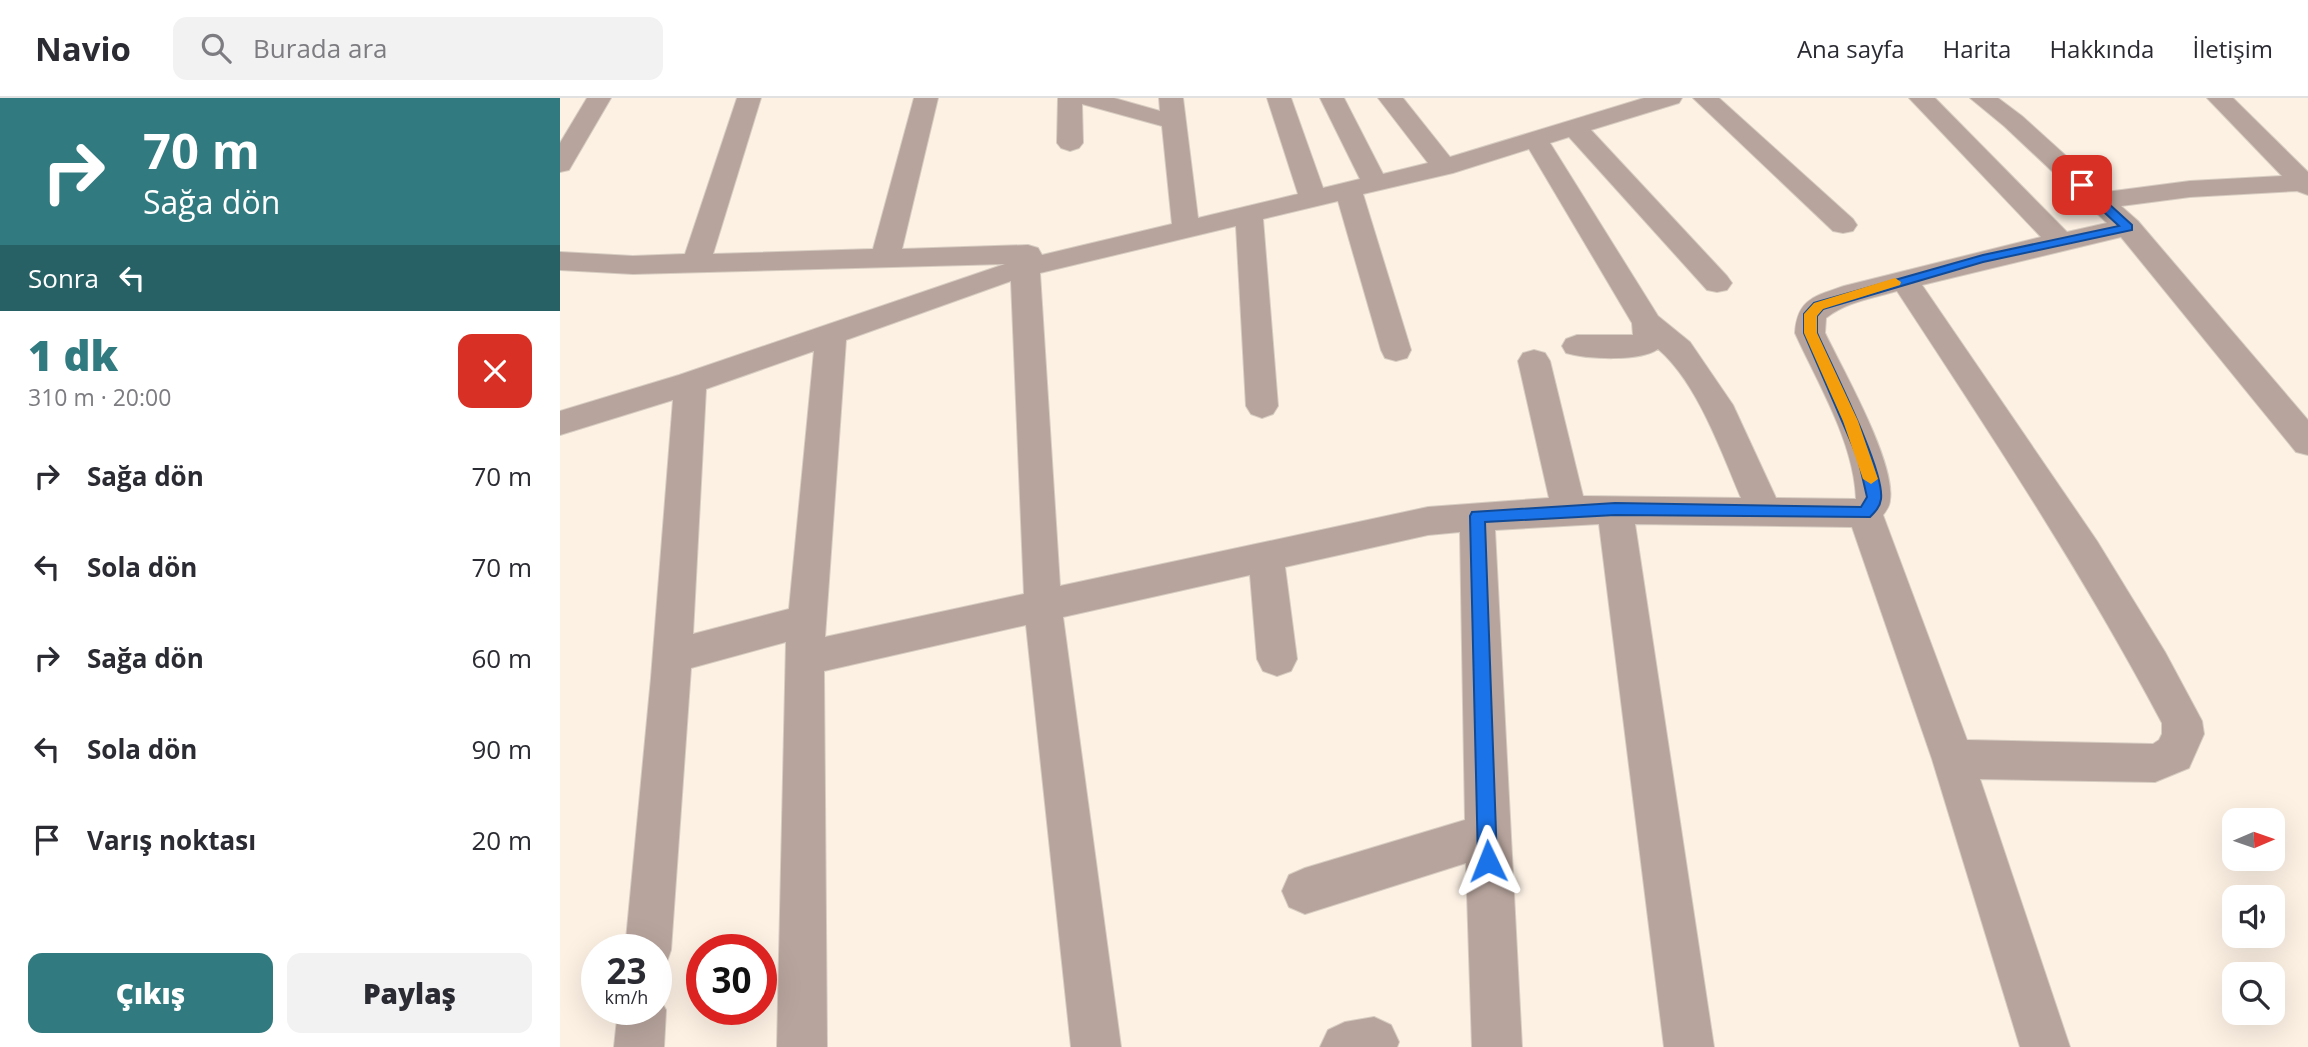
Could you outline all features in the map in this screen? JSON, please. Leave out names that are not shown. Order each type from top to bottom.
[{"type":"street","points":[[560,164],[598,98]]},
{"type":"street","points":[[695,263],[749,98]]},
{"type":"street","points":[[885,258],[926,98]]},
{"type":"street","points":[[1070,98],[1070,142]]},
{"type":"street","points":[[1087,98],[1173,110],[1186,230]]},
{"type":"street","points":[[1279,98],[1314,200]]},
{"type":"street","points":[[1332,98],[1362,188],[1396,350]]},
{"type":"street","points":[[1390,98],[1444,167]]},
{"type":"street","points":[[1577,98],[1586,124],[1717,283]]},
{"type":"street","points":[[560,423],[690,383],[1025,267],[1444,167],[1670,98]]},
{"type":"street","points":[[1705,98],[1843,225]]},
{"type":"street","points":[[1922,98],[2060,242]]},
{"type":"street","points":[[1982,98],[2013,121],[2128,227],[2308,443]]},
{"type":"street","points":[[2219,98],[2306,184]]},
{"type":"street","points":[[1535,139],[1647,323],[1679,350],[1721,413],[1765,513]]},
{"type":"street","points":[[2099,201],[2190,189],[2306,184]]},
{"type":"street","points":[[1249,215],[1262,406]]},
{"type":"street","points":[[673,656],[1043,606],[1428,521],[1615,509],[1865,513],[1872,506],[1874,497],[1868,468],[1810,333],[1811,314],[1819,306],[1904,280],[2128,227]]},
{"type":"street","points":[[560,261],[633,265],[1092,252]]},
{"type":"street","points":[[1025,267],[1043,606],[1096,1047]]},
{"type":"street","points":[[1904,280],[2058,509],[2104,583],[2182,721],[2183,734],[2174,754],[2155,763],[1953,760]]},
{"type":"street","points":[[1577,346],[1641,346],[1649,340],[1647,323]]},
{"type":"street","points":[[802,1047],[806,639],[831,334]]},
{"type":"street","points":[[1534,361],[1569,510]]},
{"type":"street","points":[[649,934],[673,656],[690,383]]},
{"type":"street","points":[[1615,509],[1689,1047]]},
{"type":"street","points":[[1865,513],[1953,760],[2045,1047]]},
{"type":"street","points":[[1477,516],[1497,1047]]},
{"type":"street","points":[[1266,557],[1277,659]]},
{"type":"street","points":[[1305,891],[1487,835]]},
{"type":"street","points":[[639,1047],[641,1025]]},
{"type":"slow traffic","points":[[1871,479],[1850,421],[1810,333],[1811,314],[1819,306],[1895,282]]},
{"type":"route","points":[[1488,861],[1477,516],[1615,509],[1865,513],[1872,506],[1874,497],[1865,458],[1810,333],[1811,314],[1819,306],[1880,286],[1983,258],[2128,227],[2082,185]]}]
